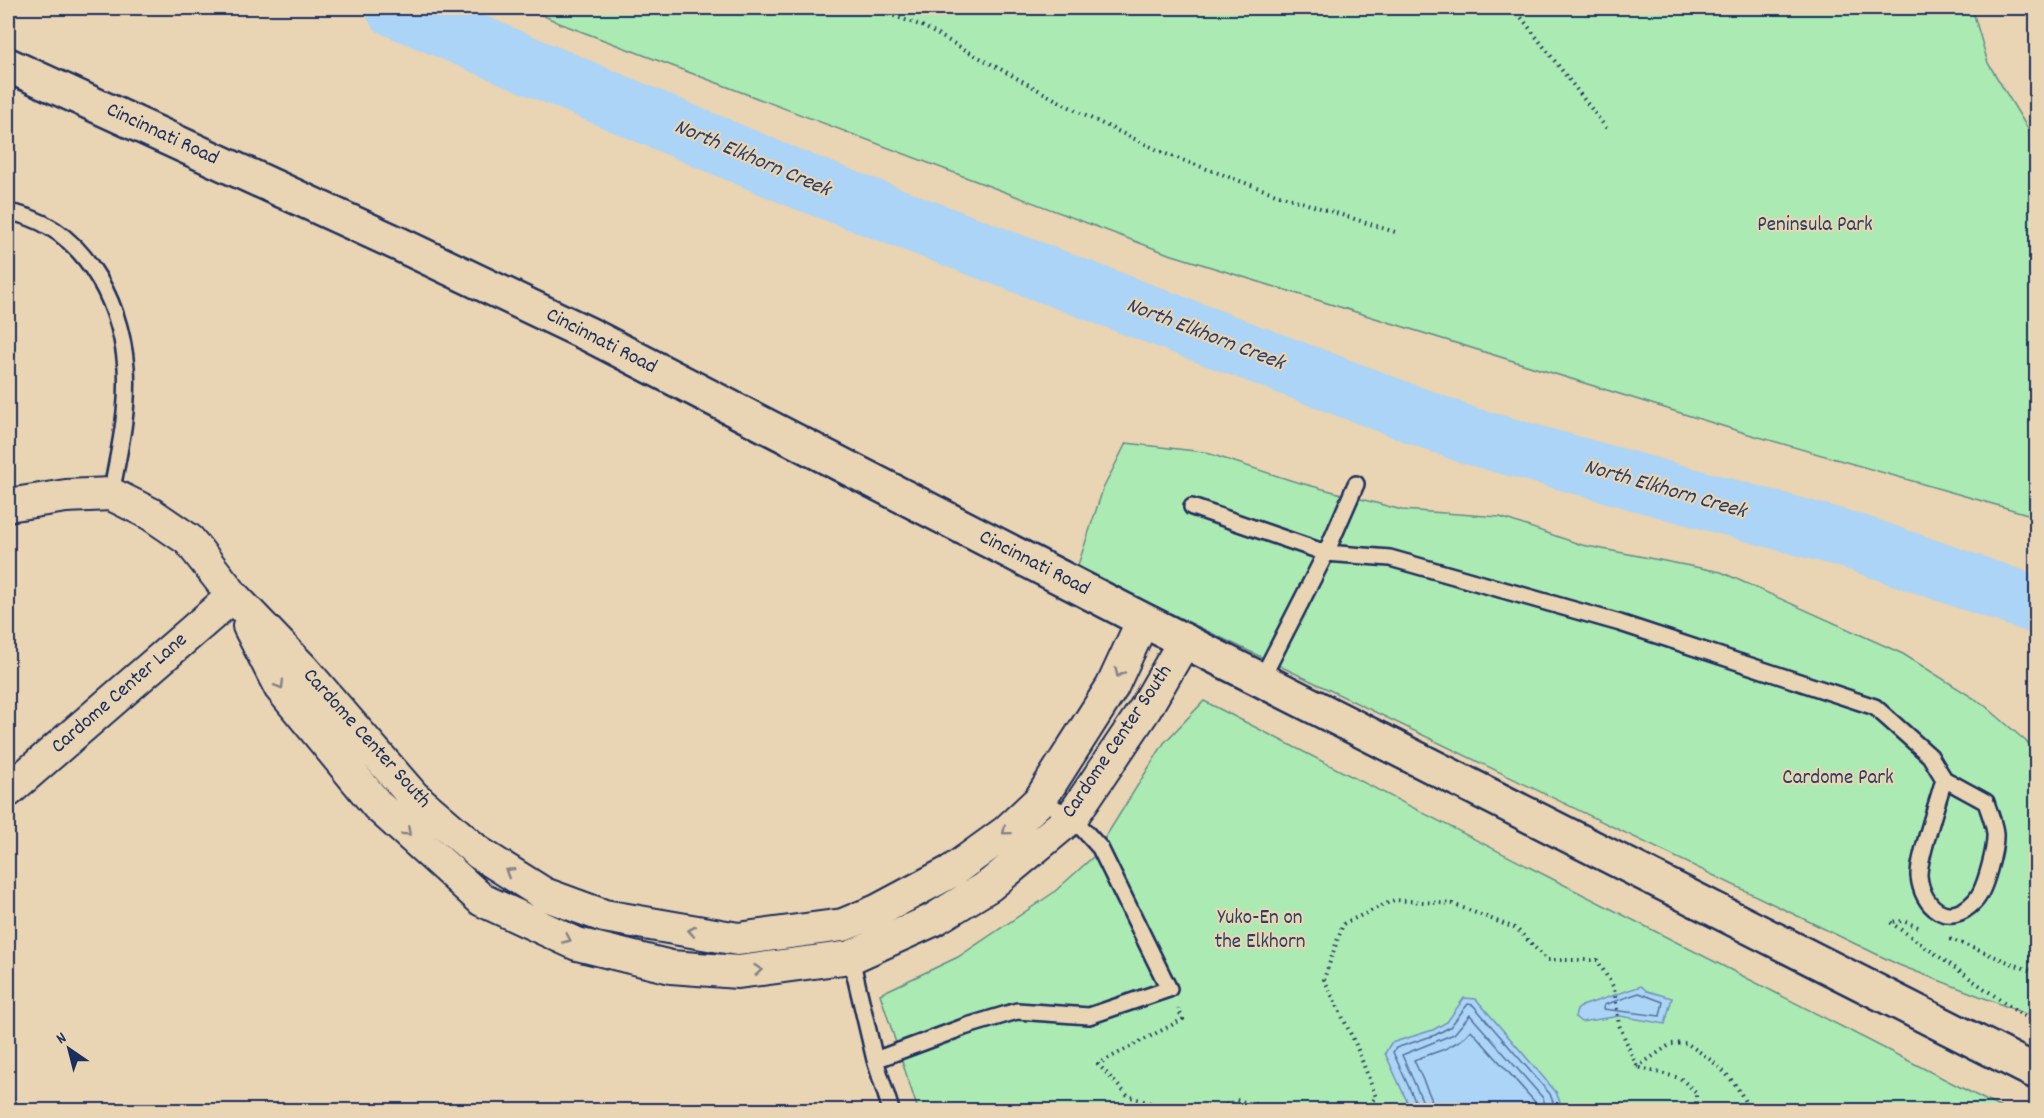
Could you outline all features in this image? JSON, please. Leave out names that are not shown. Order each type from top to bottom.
[{"type":"main road","name":"Cincinnati Road","points":[[8,65],[401,245],[590,335],[1143,620],[2033,1070]]},
{"type":"street","name":"Cardome Center South","points":[[8,505],[66,496],[111,494],[151,514],[189,540],[233,596],[303,669],[413,796],[479,853],[544,894],[604,916],[738,939],[843,925],[877,911],[952,871],[1006,832],[1040,800],[1112,687],[1143,620]]},
{"type":"street","name":"Cardome Center South","points":[[233,596],[280,687],[294,706],[378,806],[482,900],[577,944],[671,967],[738,972],[850,957],[933,920],[990,885],[1072,817],[1145,709],[1185,640]]},
{"type":"street","name":"Cardome Center Lane","points":[[8,791],[233,596]]},
{"type":"lane","points":[[8,212],[59,231],[92,264],[115,313],[126,366],[125,419],[111,494]]},
{"type":"lane","points":[[1261,680],[1326,553],[1356,484]]},
{"type":"lane","points":[[1192,507],[1326,553],[1390,558],[1620,623],[1875,707],[1930,756],[1944,779],[1986,802],[1995,834],[1988,873],[1975,902],[1953,915],[1938,912],[1923,897],[1919,873],[1944,779]]},
{"type":"lane","points":[[875,1060],[964,1027],[1017,1011],[1089,1016],[1169,989],[1100,848],[1072,817],[1040,800]]},
{"type":"lane","points":[[843,925],[875,1060],[891,1110]]},
{"type":"path","points":[[871,8],[922,26],[1084,115],[1166,154],[1270,192],[1395,232]]},
{"type":"path","points":[[1514,8],[1607,129]]},
{"type":"path","points":[[1366,1110],[1376,1097],[1356,1045],[1324,979],[1343,924],[1394,900],[1453,904],[1517,929],[1547,960],[1597,960],[1614,988],[1619,1025],[1637,1067]]},
{"type":"path","points":[[1924,929],[1903,921],[1890,922],[2037,1025]]},
{"type":"path","points":[[1945,937],[2037,973]]},
{"type":"path","points":[[1169,989],[1183,1019],[1098,1064],[1128,1096],[1173,1110]]},
{"type":"path","points":[[1637,1067],[1671,1044],[1686,1043],[1715,1062],[1743,1094],[1748,1110]]},
{"type":"path","points":[[1637,1067],[1680,1078],[1696,1092],[1696,1110]]},
{"type":"path","points":[[1215,1110],[1236,1100],[1279,1110]]},
{"type":"green space","name":"Peninsula Park","points":[[528,8],[1972,8],[1988,63],[2036,142],[2036,522],[2031,515],[1745,433],[1166,253],[559,23]]},
{"type":"green space","name":"Cardome Park","points":[[1126,443],[1204,452],[1293,481],[1402,510],[1500,517],[1582,545],[1721,572],[1903,654],[1983,704],[2036,750],[2036,1018],[1899,965],[1077,568],[1103,489]]},
{"type":"green space","name":"Yuko-En on the Elkhorn","points":[[1204,701],[2005,1110],[918,1110],[880,994],[958,957],[1053,893],[1093,857],[1164,743]]},
{"type":"water","points":[[1641,986],[1647,991],[1672,998],[1665,1024],[1620,1016],[1581,1022],[1575,1017],[1577,1010],[1582,1006]]},
{"type":"water","points":[[1464,998],[1476,999],[1556,1092],[1563,1110],[1411,1110],[1385,1053],[1391,1043],[1433,1030],[1447,1022]]},
{"type":"waterway","name":"North Elkhorn Creek","points":[[394,8],[799,180],[1467,435],[1855,542],[2036,605]]}]
